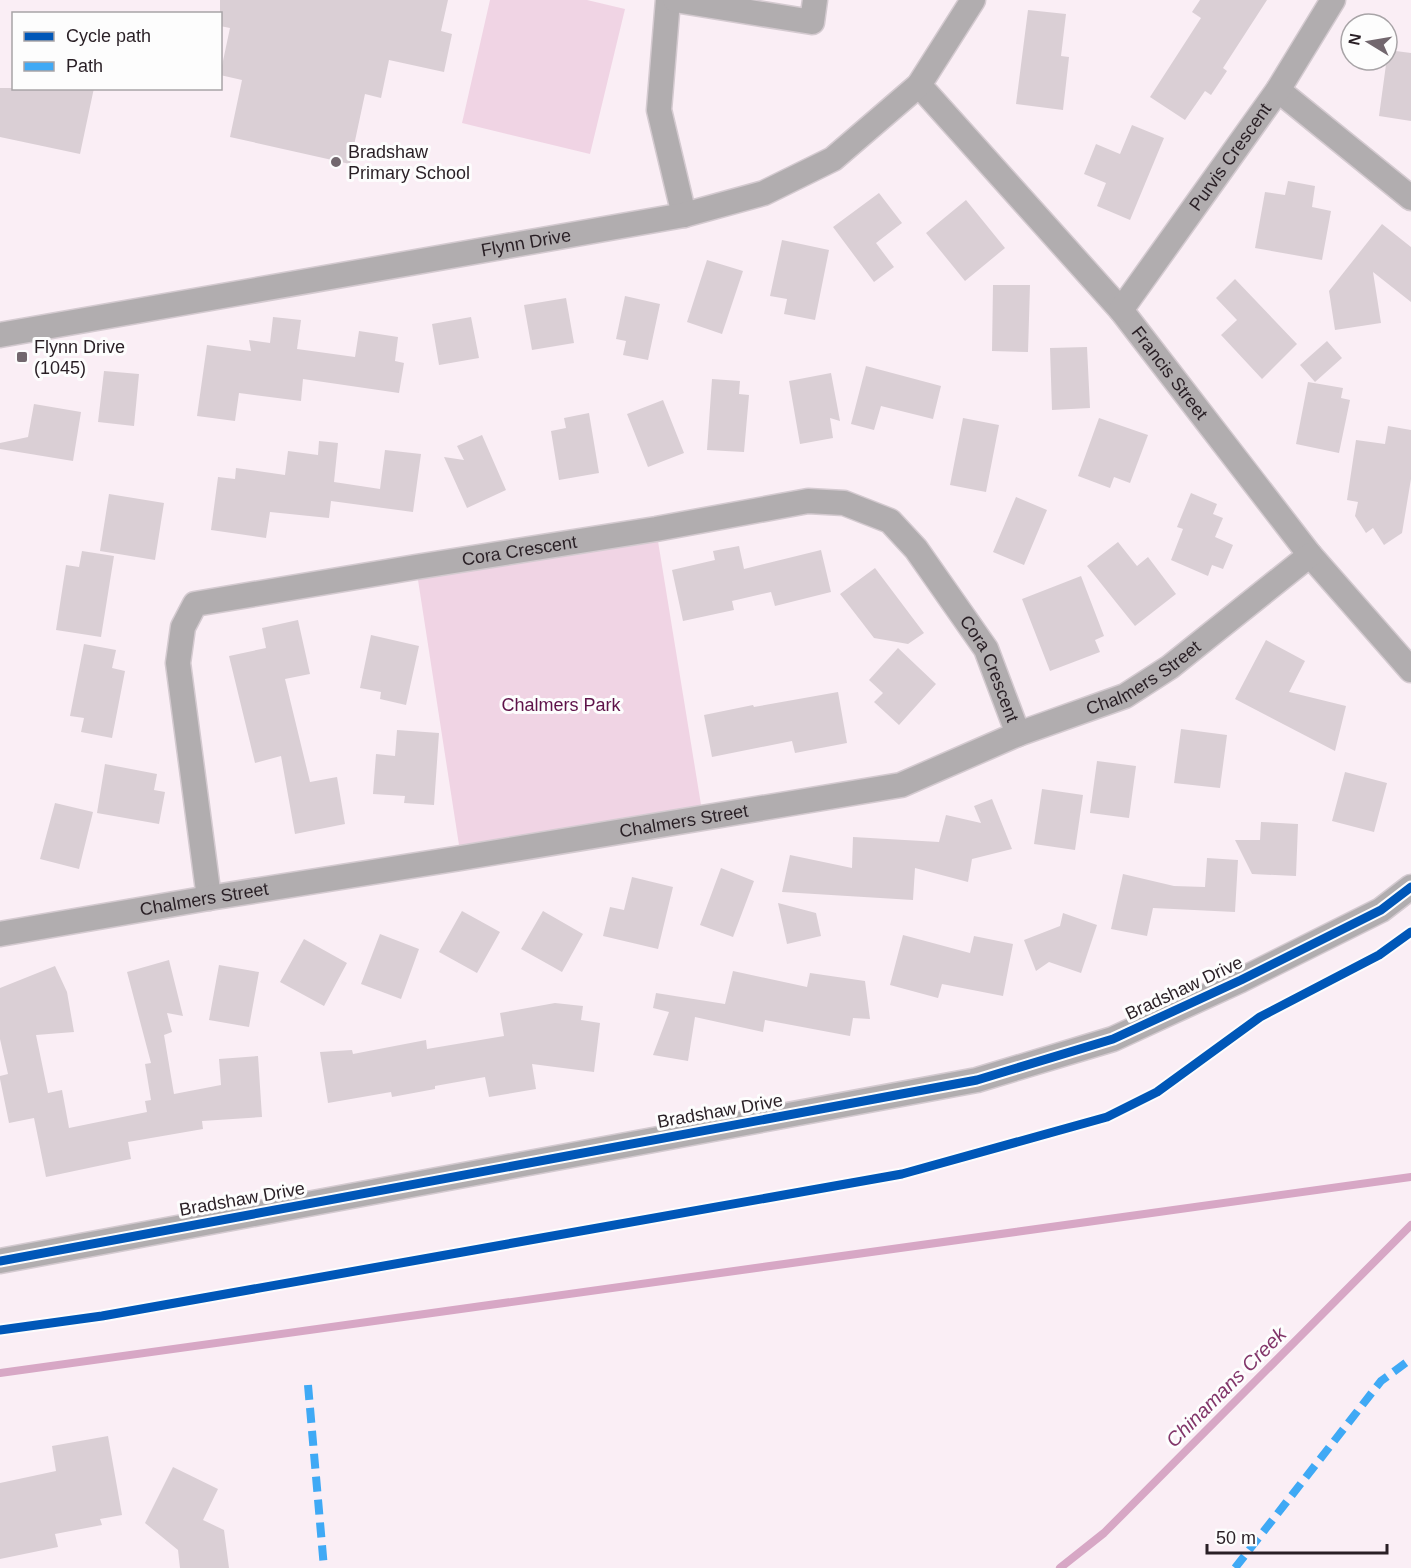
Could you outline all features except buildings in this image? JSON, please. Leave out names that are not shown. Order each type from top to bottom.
[{"type":"street","points":[[668,0],[659,110],[684,214]]},
{"type":"street","points":[[675,0],[812,22],[815,0]]},
{"type":"street","name":"Flynn Drive","points":[[0,335],[684,214],[764,193],[833,159],[919,85],[973,0]]},
{"type":"street","name":"Purvis Crescent","points":[[1121,310],[1278,90],[1333,0]]},
{"type":"street","name":"Francis Street","points":[[919,85],[1121,310],[1310,555],[1411,670]]},
{"type":"street","points":[[1278,90],[1411,198]]},
{"type":"street","name":"Cora Crescent","points":[[209,898],[178,663],[183,627],[195,604],[656,529],[808,501],[844,502],[890,521],[916,549],[986,650],[1018,734]]},
{"type":"street","name":"Chalmers Street","points":[[0,934],[901,785],[1018,734],[1125,696],[1170,667],[1310,555]]},
{"type":"street","name":"Bradshaw Drive","points":[[0,1261],[977,1080],[1113,1039],[1241,980],[1381,910],[1411,887]]},
{"type":"green space","points":[[490,0],[587,0],[625,9],[590,154],[462,123]]},
{"type":"green space","name":"Chalmers Park","points":[[656,529],[703,817],[461,858],[416,567]]},
{"type":"waterway","points":[[0,1373],[1411,1177]]},
{"type":"waterway","name":"Chinamans Creek","points":[[1060,1568],[1104,1533],[1411,1225]]},
{"type":"marked path","points":[[1235,1568],[1381,1381],[1411,1359]]},
{"type":"marked path","points":[[308,1385],[324,1568]]},
{"type":"cycle path","points":[[0,1261],[977,1080],[1113,1039],[1241,980],[1381,910],[1411,887]]},
{"type":"cycle path","points":[[0,1330],[102,1316],[902,1174],[1107,1117],[1157,1092],[1260,1017],[1379,955],[1411,932]]},
{"type":"place","name":"Bradshaw Primary School","points":[[336,162]]},
{"type":"place","name":"Flynn Drive (1045)","points":[[22,357]]}]
